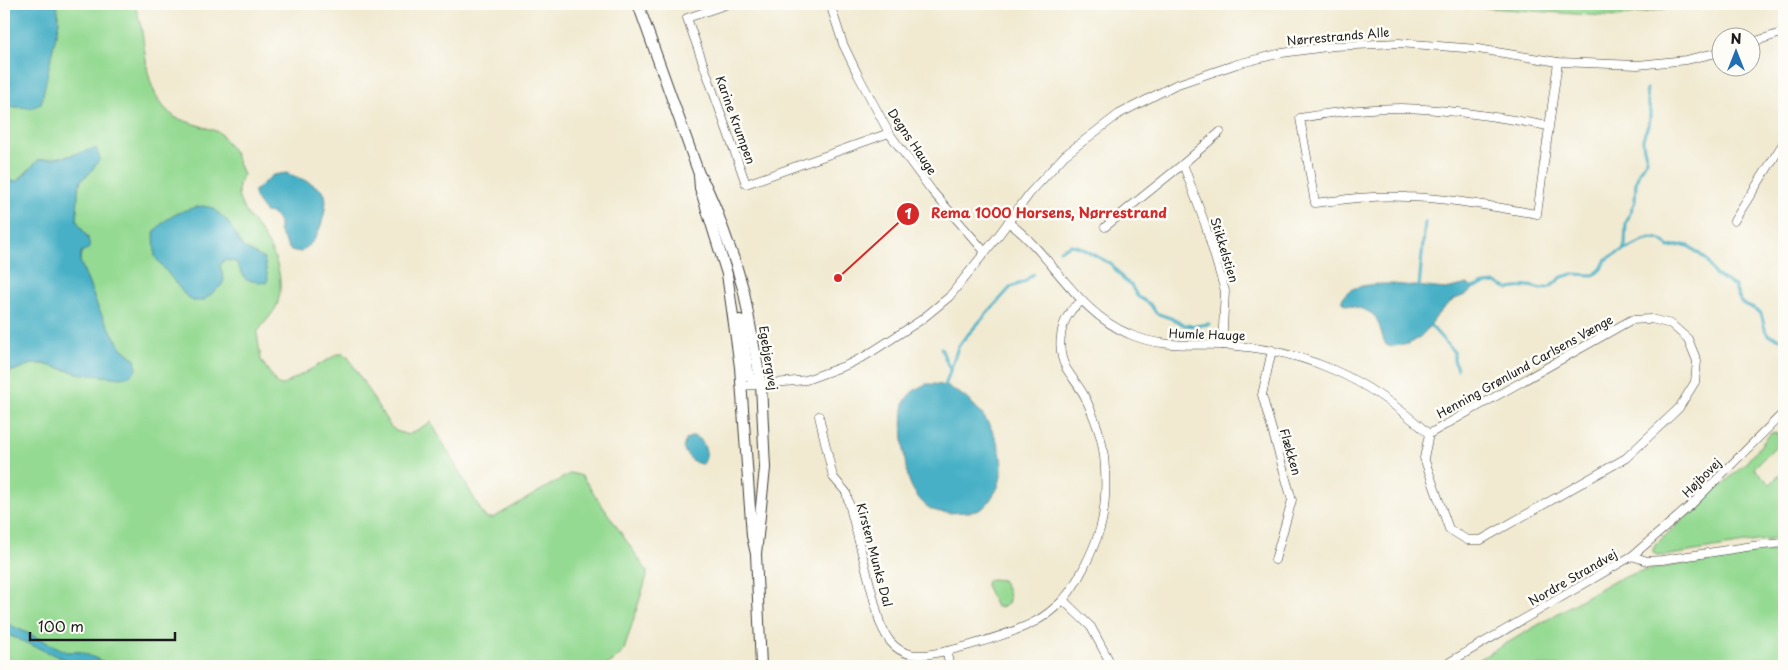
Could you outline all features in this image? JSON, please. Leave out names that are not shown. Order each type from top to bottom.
[{"type":"street","name":"Egebjergvej","points":[[638,4],[698,174],[700,188],[727,274],[742,386],[752,536],[756,554]]},
{"type":"street","name":"Karine Krumpen","points":[[728,4],[687,18],[746,184],[889,133]]},
{"type":"street","name":"Degns Hauge","points":[[830,4],[843,44],[889,133],[932,191],[985,252]]},
{"type":"street","points":[[1760,40],[1784,32]]},
{"type":"street","name":"Nørrestrands Alle","points":[[742,386],[806,380],[847,365],[867,355],[921,320],[949,297],[1030,192],[1065,155],[1119,114],[1175,85],[1237,64],[1282,53],[1334,46],[1399,43],[1478,49],[1558,62],[1638,66],[1686,60],[1710,54]]},
{"type":"street","points":[[1548,126],[1463,113],[1400,108],[1337,112],[1300,118],[1315,203],[1354,198],[1406,196],[1443,199],[1537,214],[1558,62]]},
{"type":"street","points":[[1105,227],[1220,132]]},
{"type":"street","points":[[1734,221],[1784,142]]},
{"type":"street","name":"Stikkelstien","points":[[1183,164],[1225,291],[1222,345]]},
{"type":"street","name":"Egebjergvej","points":[[698,174],[706,186],[716,209],[736,265],[751,327],[761,384],[765,468],[756,554],[761,666]]},
{"type":"street","name":"Humle Hauge","points":[[1008,222],[1034,245],[1082,301],[1108,323],[1127,334],[1166,345],[1222,345],[1272,350],[1318,363],[1355,379],[1384,398],[1429,434]]},
{"type":"street","points":[[727,274],[733,286],[749,376],[755,382],[761,384]]},
{"type":"street","name":"Kirsten Munks Dal","points":[[819,416],[833,477],[846,492],[880,623],[888,639],[897,648],[909,654],[923,656],[1017,630],[1039,620],[1063,600],[1078,578],[1100,529],[1104,501],[1105,472],[1101,440],[1085,396],[1066,367],[1060,349],[1062,328],[1071,310],[1082,301]]},
{"type":"street","name":"Henning Grønlund Carlsens Vænge","points":[[1651,319],[1671,324],[1688,339],[1696,361],[1695,382],[1679,408],[1626,458],[1481,540],[1467,540],[1449,529],[1424,458],[1429,434],[1630,320],[1651,319]]},
{"type":"street","name":"Flækken","points":[[1272,350],[1262,395],[1292,500],[1276,560]]},
{"type":"street","name":"Højbovej","points":[[1632,556],[1690,506],[1784,412]]},
{"type":"street","name":"Nordre Strandvej","points":[[1443,666],[1632,556],[1647,561],[1662,560],[1784,543]]},
{"type":"street","points":[[1063,600],[1091,627],[1112,666]]},
{"type":"street","points":[[946,651],[950,666]]},
{"type":"green space","points":[[56,4],[134,4],[139,18],[150,80],[155,94],[164,107],[176,118],[219,132],[234,152],[243,175],[238,191],[240,201],[267,241],[279,272],[280,294],[277,305],[257,333],[261,360],[277,384],[283,385],[338,354],[348,357],[390,426],[396,431],[408,435],[431,422],[484,516],[488,518],[493,518],[571,473],[582,476],[647,571],[624,650],[618,657],[606,666],[113,666],[81,652],[67,652],[4,622],[4,374],[32,364],[43,364],[82,374],[135,359],[120,346],[99,310],[80,261],[81,252],[88,238],[77,222],[78,190],[81,180],[89,174],[96,149],[68,156],[38,160],[17,181],[4,181],[4,106],[31,108],[59,21]],"holes":[[[228,222],[243,247],[264,259],[268,279],[266,283],[251,271],[228,260],[222,261],[220,266],[224,280],[154,232]]]},
{"type":"green space","points":[[1435,4],[1693,4],[1617,17]]},
{"type":"green space","points":[[1771,433],[1776,433],[1782,440],[1754,468],[1770,484],[1784,471],[1784,539],[1757,541],[1664,556],[1653,553],[1656,544],[1744,465]]},
{"type":"green space","points":[[1784,550],[1784,666],[1468,666],[1611,582],[1641,571],[1749,553]]},
{"type":"green space","points":[[992,579],[1002,580],[1008,592],[1008,604],[1002,607],[996,607],[986,585],[987,581]]},
{"type":"green space","points":[[4,633],[66,660],[88,666],[4,666]]},
{"type":"water","points":[[4,4],[57,4],[59,21],[41,104],[31,108],[4,106]]},
{"type":"water","points":[[96,148],[100,159],[89,174],[81,180],[78,190],[77,221],[88,238],[90,248],[81,252],[80,261],[99,310],[120,346],[135,359],[137,369],[130,376],[121,378],[82,374],[43,364],[32,364],[4,374],[4,181],[18,181],[38,160],[68,156]]},
{"type":"water","points":[[286,173],[317,187],[326,197],[325,210],[319,231],[312,242],[301,252],[290,250],[279,231],[279,222],[272,213],[265,212],[255,198],[254,191],[273,175]]},
{"type":"water","points":[[203,206],[213,208],[228,222],[243,247],[264,259],[268,279],[266,283],[246,280],[236,262],[226,260],[220,266],[224,280],[222,285],[203,301],[193,301],[185,295],[155,257],[154,232],[176,214]]},
{"type":"water","points":[[1393,284],[1446,289],[1468,284],[1473,289],[1444,308],[1418,338],[1400,346],[1386,345],[1378,322],[1373,314],[1344,304],[1342,300],[1345,294],[1357,287]]},
{"type":"water","points":[[926,384],[945,386],[972,403],[982,414],[997,441],[1001,455],[1002,470],[999,484],[987,504],[981,509],[952,513],[935,511],[921,501],[910,483],[903,444],[902,421],[904,404],[910,394]]},
{"type":"water","points":[[693,436],[700,439],[705,448],[706,458],[703,464],[696,463],[691,459],[683,448],[686,439]]},
{"type":"water","points":[[4,622],[67,652],[81,652],[113,666],[88,666],[66,660],[4,633]]},
{"type":"waterway","points":[[1623,250],[1626,223],[1635,201],[1636,182],[1639,172],[1647,159],[1643,142],[1650,117],[1646,96],[1647,89]]},
{"type":"waterway","points":[[1419,287],[1425,222]]},
{"type":"waterway","points":[[1472,288],[1496,283],[1509,289],[1530,286],[1541,289],[1550,287],[1562,277],[1572,274],[1594,275],[1601,269],[1606,259],[1650,238],[1656,238],[1663,241],[1669,247],[1689,246],[1707,260],[1715,275],[1735,286],[1737,294],[1744,304],[1761,313],[1768,335],[1784,340]]},
{"type":"waterway","points":[[1060,250],[1071,245],[1080,247],[1111,264],[1124,280],[1131,285],[1137,296],[1150,304],[1156,313],[1184,325],[1209,324]]},
{"type":"waterway","points":[[945,386],[958,347],[963,340],[1011,287],[1024,282],[1033,274]]},
{"type":"waterway","points":[[1431,326],[1454,352],[1457,369]]},
{"type":"waterway","points":[[941,348],[950,370]]},
{"type":"place","name":"Rema 1000 Horsens, Nørrestrand","points":[[838,278]]}]
